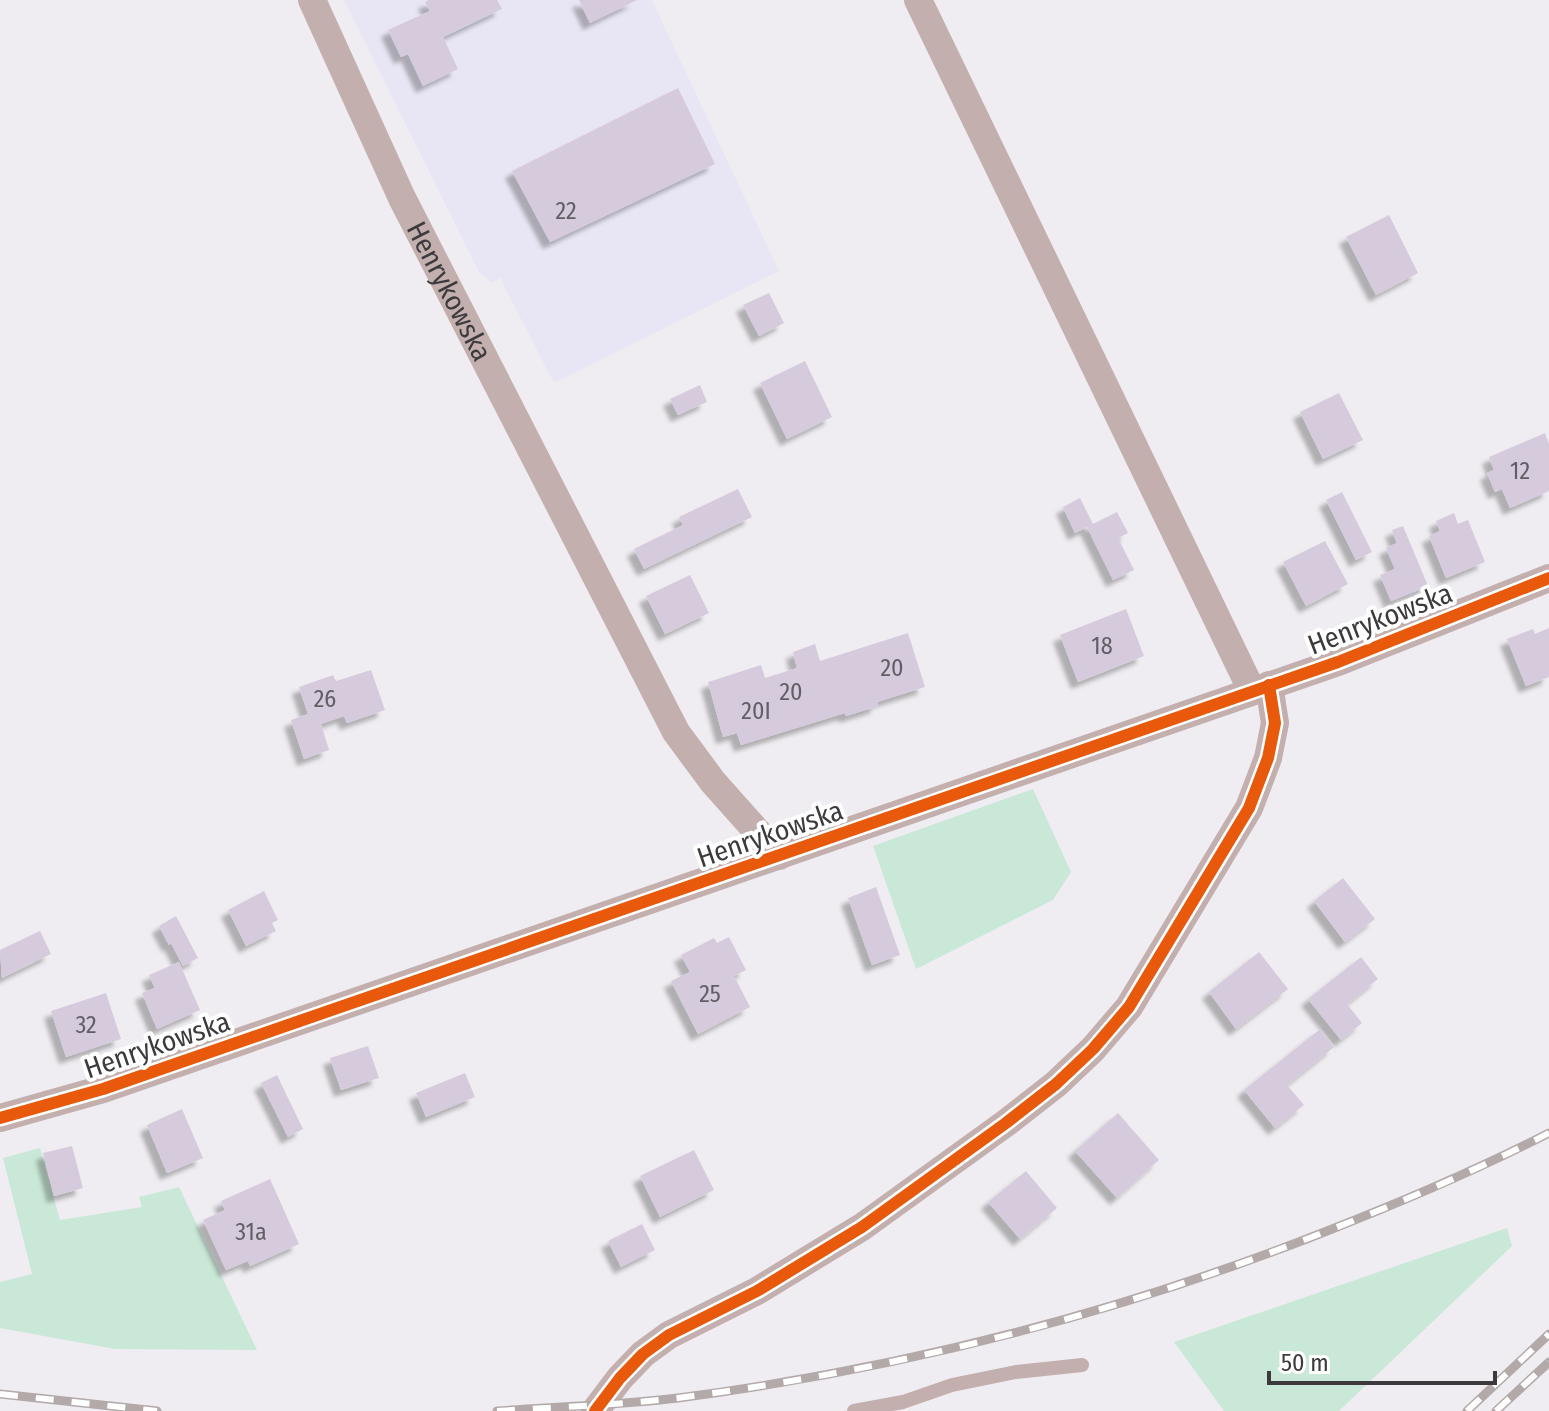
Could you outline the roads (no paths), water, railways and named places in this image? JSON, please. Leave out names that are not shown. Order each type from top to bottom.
[{"type":"street","name":"Henrykowska","points":[[312,0],[402,198],[676,732],[713,782],[779,856]]},
{"type":"street","points":[[595,1411],[643,1354],[757,1291],[862,1227],[1006,1123],[1056,1084],[1093,1049],[1129,1007],[1249,808],[1268,758],[1275,723],[1260,688],[918,0]]},
{"type":"street","name":"Henrykowska","points":[[0,1118],[103,1089],[1338,662],[1549,578]]},
{"type":"lane","points":[[854,1411],[903,1402],[965,1382],[1016,1372],[1082,1365]]},
{"type":"railway","points":[[497,1411],[678,1398],[761,1386],[925,1355],[1085,1314],[1322,1233],[1408,1198],[1549,1133]]},
{"type":"railway","points":[[1467,1411],[1549,1334]]},
{"type":"railway","points":[[1496,1411],[1549,1362]]},
{"type":"railway","points":[[0,1394],[157,1411]]}]
